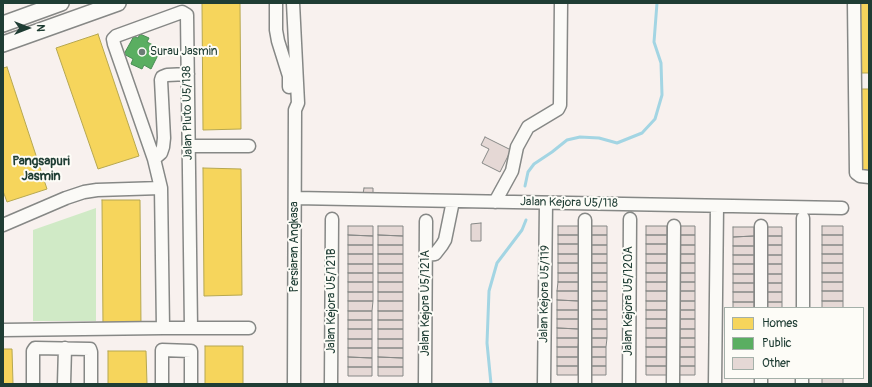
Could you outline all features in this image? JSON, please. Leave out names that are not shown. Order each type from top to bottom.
[{"type":"main road","points":[[3,24],[61,3]]},
{"type":"main road","points":[[3,44],[118,3]]},
{"type":"street","name":"Persiaran Angkasa","points":[[276,3],[276,30],[289,76],[290,104],[295,110]]},
{"type":"street","name":"Persiaran Angkasa","points":[[293,3],[298,103],[295,110],[294,384]]},
{"type":"street","points":[[495,202],[512,171],[517,147],[528,127],[558,109],[560,105],[561,3]]},
{"type":"street","points":[[854,3],[856,173],[860,176],[869,177]]},
{"type":"street","name":"Jalan Pluto U5/138","points":[[163,328],[161,188],[154,159],[113,39],[116,36],[182,12],[187,15],[191,328]]},
{"type":"street","points":[[154,159],[161,154],[163,143],[162,77],[167,75],[188,74]]},
{"type":"street","points":[[189,146],[249,146]]},
{"type":"street","points":[[3,225],[66,198],[84,192],[97,190],[161,188]]},
{"type":"street","name":"Jalan Kejora U5/118","points":[[295,198],[842,208]]},
{"type":"street","points":[[426,255],[435,254],[445,240],[453,201]]},
{"type":"street","name":"Jalan Kejora U5/119","points":[[544,384],[546,203]]},
{"type":"street","points":[[715,384],[717,206]]},
{"type":"street","points":[[803,218],[803,307]]},
{"type":"street","name":"Jalan Kejora U5/121B","points":[[331,384],[332,219]]},
{"type":"street","name":"Jalan Kejora U5/120A","points":[[629,384],[630,219]]},
{"type":"street","points":[[585,220],[585,384]]},
{"type":"street","name":"Jalan Kejora U5/121A","points":[[425,384],[426,222]]},
{"type":"street","points":[[673,384],[674,226]]},
{"type":"street","points":[[761,226],[761,307]]},
{"type":"street","points":[[3,330],[249,328]]},
{"type":"street","points":[[33,384],[34,349],[65,348],[90,350],[91,384]]},
{"type":"street","points":[[64,384],[65,348]]},
{"type":"street","points":[[162,384],[162,350],[191,351],[191,384]]},
{"type":"green space","points":[[96,208],[96,321],[33,321],[33,230]]},
{"type":"building: Homes","points":[[202,3],[240,3],[241,129],[203,130]]},
{"type":"building: Homes","points":[[859,3],[869,3],[869,73],[859,73]]},
{"type":"building: Homes","points":[[98,34],[139,156],[98,169],[56,48]]},
{"type":"building: Homes","points":[[7,67],[47,189],[7,202],[3,191],[3,68]]},
{"type":"building: Homes","points":[[860,89],[869,89],[869,174],[860,174]]},
{"type":"building: Homes","points":[[203,168],[241,169],[242,295],[204,296]]},
{"type":"building: Homes","points":[[102,200],[140,200],[141,327],[103,327]]},
{"type":"building: Homes","points":[[205,346],[243,346],[243,384],[205,384]]},
{"type":"building: Homes","points":[[3,349],[12,349],[13,384],[3,384]]},
{"type":"building: Homes","points":[[108,351],[146,351],[147,384],[108,384]]},
{"type":"building: Public","name":"Surau Jasmin","points":[[140,34],[149,38],[147,42],[161,49],[151,69],[144,65],[142,69],[131,64],[133,59],[124,54],[134,36],[138,38]]},
{"type":"building: Other","points":[[485,137],[511,150],[500,172],[482,163],[489,149],[481,145]]},
{"type":"building: Other","points":[[364,188],[373,188],[373,194],[363,194]]},
{"type":"building: Other","points":[[481,223],[481,241],[471,241],[471,224]]},
{"type":"building: Other","points":[[348,226],[373,226],[373,236],[348,235]]},
{"type":"building: Other","points":[[378,226],[403,226],[403,236],[378,235]]},
{"type":"building: Other","points":[[558,226],[579,226],[579,235],[558,235]]},
{"type":"building: Other","points":[[586,226],[607,226],[607,235],[586,235]]},
{"type":"building: Other","points":[[646,226],[667,226],[667,235],[646,235]]},
{"type":"building: Other","points":[[674,226],[695,226],[695,235],[674,235]]},
{"type":"building: Other","points":[[822,226],[843,226],[843,235],[822,235]]},
{"type":"building: Other","points":[[733,227],[754,227],[754,236],[733,237]]},
{"type":"building: Other","points":[[761,227],[782,227],[782,236],[761,236]]},
{"type":"building: Other","points":[[348,235],[373,236],[373,245],[348,245]]},
{"type":"building: Other","points":[[378,235],[403,236],[403,245],[378,245]]},
{"type":"building: Other","points":[[558,235],[579,235],[579,244],[558,244]]},
{"type":"building: Other","points":[[586,235],[607,235],[607,245],[586,245]]},
{"type":"building: Other","points":[[646,235],[667,235],[667,244],[646,244]]},
{"type":"building: Other","points":[[674,235],[695,235],[695,245],[674,245]]},
{"type":"building: Other","points":[[822,235],[843,235],[843,245],[822,245]]},
{"type":"building: Other","points":[[754,236],[754,246],[733,246],[733,237]]},
{"type":"building: Other","points":[[761,236],[782,236],[782,245],[761,245]]},
{"type":"building: Other","points":[[558,244],[579,244],[579,254],[558,254]]},
{"type":"building: Other","points":[[646,244],[667,244],[667,254],[646,254]]},
{"type":"building: Other","points":[[348,245],[373,245],[373,254],[348,254]]},
{"type":"building: Other","points":[[378,245],[403,245],[403,254],[378,254]]},
{"type":"building: Other","points":[[586,245],[607,245],[607,254],[586,254]]},
{"type":"building: Other","points":[[674,245],[695,245],[695,254],[674,254]]},
{"type":"building: Other","points":[[761,245],[782,245],[782,255],[761,255]]},
{"type":"building: Other","points":[[822,245],[843,245],[843,254],[822,254]]},
{"type":"building: Other","points":[[733,246],[754,246],[754,255],[733,255]]},
{"type":"building: Other","points":[[348,254],[373,254],[373,264],[348,264]]},
{"type":"building: Other","points":[[378,254],[403,254],[403,264],[378,264]]},
{"type":"building: Other","points":[[558,254],[579,254],[579,263],[558,263]]},
{"type":"building: Other","points":[[586,254],[607,254],[607,263],[586,263]]},
{"type":"building: Other","points":[[646,254],[667,254],[667,263],[646,263]]},
{"type":"building: Other","points":[[674,254],[695,254],[695,263],[674,263]]},
{"type":"building: Other","points":[[822,254],[843,254],[843,263],[822,263]]},
{"type":"building: Other","points":[[733,255],[754,255],[754,264],[733,264]]},
{"type":"building: Other","points":[[761,255],[782,255],[782,264],[761,264]]},
{"type":"building: Other","points":[[558,263],[579,263],[579,273],[558,273]]},
{"type":"building: Other","points":[[586,263],[607,263],[607,273],[586,273]]},
{"type":"building: Other","points":[[646,263],[667,263],[667,273],[646,273]]},
{"type":"building: Other","points":[[674,263],[695,263],[695,273],[674,273]]},
{"type":"building: Other","points":[[822,263],[843,263],[843,273],[822,273]]},
{"type":"building: Other","points":[[348,264],[373,264],[373,273],[348,273]]},
{"type":"building: Other","points":[[378,264],[403,264],[403,273],[378,273]]},
{"type":"building: Other","points":[[733,264],[754,264],[754,274],[733,274]]},
{"type":"building: Other","points":[[761,264],[782,264],[782,274],[761,274]]},
{"type":"building: Other","points":[[348,273],[373,273],[373,282],[348,282]]},
{"type":"building: Other","points":[[378,273],[403,273],[403,282],[378,282]]},
{"type":"building: Other","points":[[558,273],[579,273],[579,282],[558,282]]},
{"type":"building: Other","points":[[586,273],[607,273],[607,282],[586,282]]},
{"type":"building: Other","points":[[646,273],[667,273],[667,282],[646,282]]},
{"type":"building: Other","points":[[674,273],[695,273],[695,282],[674,282]]},
{"type":"building: Other","points":[[822,273],[843,273],[843,282],[822,282]]},
{"type":"building: Other","points":[[733,274],[754,274],[754,283],[733,283]]},
{"type":"building: Other","points":[[761,274],[782,274],[782,283],[761,283]]},
{"type":"building: Other","points":[[348,282],[373,282],[373,292],[348,292]]},
{"type":"building: Other","points":[[378,282],[403,282],[403,292],[378,292]]},
{"type":"building: Other","points":[[558,282],[579,282],[579,291],[557,291]]},
{"type":"building: Other","points":[[586,282],[607,282],[607,291],[586,291]]},
{"type":"building: Other","points":[[646,282],[667,282],[667,291],[646,291]]},
{"type":"building: Other","points":[[674,282],[695,282],[695,291],[674,291]]},
{"type":"building: Other","points":[[822,282],[843,282],[843,291],[822,291]]},
{"type":"building: Other","points":[[733,283],[754,283],[754,292],[733,292]]},
{"type":"building: Other","points":[[761,283],[782,283],[782,292],[761,292]]},
{"type":"building: Other","points":[[557,291],[579,291],[579,301],[557,300]]},
{"type":"building: Other","points":[[586,291],[607,291],[607,301],[586,301]]},
{"type":"building: Other","points":[[646,291],[667,291],[667,301],[646,301]]},
{"type":"building: Other","points":[[674,291],[695,291],[695,301],[674,301]]},
{"type":"building: Other","points":[[822,291],[843,291],[843,301],[822,301]]},
{"type":"building: Other","points":[[348,292],[373,292],[373,301],[348,301]]},
{"type":"building: Other","points":[[378,292],[403,292],[403,301],[378,301]]},
{"type":"building: Other","points":[[733,292],[754,292],[754,302],[733,302]]},
{"type":"building: Other","points":[[761,292],[782,292],[782,302],[761,302]]},
{"type":"building: Other","points":[[557,300],[579,301],[579,310],[557,310]]},
{"type":"building: Other","points":[[348,301],[373,301],[372,311],[348,311]]},
{"type":"building: Other","points":[[378,301],[403,301],[403,311],[378,311]]},
{"type":"building: Other","points":[[586,301],[607,301],[607,310],[586,310]]},
{"type":"building: Other","points":[[646,301],[667,301],[667,310],[646,310]]},
{"type":"building: Other","points":[[674,301],[695,301],[695,310],[674,310]]},
{"type":"building: Other","points":[[822,301],[843,301],[843,307],[822,307]]},
{"type":"building: Other","points":[[733,302],[754,302],[754,307],[733,307]]},
{"type":"building: Other","points":[[761,302],[782,302],[782,307],[761,307]]},
{"type":"building: Other","points":[[557,310],[579,310],[579,319],[557,319]]},
{"type":"building: Other","points":[[586,310],[607,310],[607,319],[586,319]]},
{"type":"building: Other","points":[[646,310],[667,310],[667,319],[646,319]]},
{"type":"building: Other","points":[[674,310],[695,310],[695,319],[674,319]]},
{"type":"building: Other","points":[[348,311],[372,311],[372,320],[348,320]]},
{"type":"building: Other","points":[[378,311],[403,311],[403,320],[378,320]]},
{"type":"building: Other","points":[[557,319],[579,319],[579,329],[557,328]]},
{"type":"building: Other","points":[[586,319],[607,319],[607,329],[586,329]]},
{"type":"building: Other","points":[[646,319],[667,319],[667,328],[646,328]]},
{"type":"building: Other","points":[[674,319],[695,319],[695,329],[674,329]]},
{"type":"building: Other","points":[[348,320],[372,320],[372,329],[348,329]]},
{"type":"building: Other","points":[[378,320],[403,320],[403,329],[378,329]]},
{"type":"building: Other","points":[[557,328],[579,329],[579,338],[557,338]]},
{"type":"building: Other","points":[[646,328],[667,328],[667,338],[646,338]]},
{"type":"building: Other","points":[[348,329],[372,329],[372,339],[348,339]]},
{"type":"building: Other","points":[[378,329],[403,329],[403,339],[378,339]]},
{"type":"building: Other","points":[[586,329],[607,329],[607,338],[585,338]]},
{"type":"building: Other","points":[[674,329],[695,329],[695,338],[674,338]]},
{"type":"building: Other","points":[[557,338],[579,338],[578,347],[557,347]]},
{"type":"building: Other","points":[[585,338],[607,338],[606,347],[585,347]]},
{"type":"building: Other","points":[[646,338],[667,338],[667,347],[646,347]]},
{"type":"building: Other","points":[[674,338],[695,338],[695,347],[674,347]]},
{"type":"building: Other","points":[[348,339],[372,339],[372,348],[348,348]]},
{"type":"building: Other","points":[[378,339],[403,339],[403,348],[378,348]]},
{"type":"building: Other","points":[[557,347],[578,347],[578,357],[557,357]]},
{"type":"building: Other","points":[[585,347],[606,347],[606,357],[585,357]]},
{"type":"building: Other","points":[[646,347],[667,347],[667,357],[646,357]]},
{"type":"building: Other","points":[[674,347],[695,347],[695,357],[674,357]]},
{"type":"building: Other","points":[[348,348],[372,348],[372,358],[348,357]]},
{"type":"building: Other","points":[[378,348],[403,348],[403,358],[378,357]]},
{"type":"building: Other","points":[[348,357],[372,358],[372,367],[348,367]]},
{"type":"building: Other","points":[[378,357],[403,358],[403,367],[378,367]]},
{"type":"building: Other","points":[[557,357],[578,357],[578,366],[557,366]]},
{"type":"building: Other","points":[[585,357],[606,357],[606,366],[585,366]]},
{"type":"building: Other","points":[[646,357],[667,357],[667,366],[646,366]]},
{"type":"building: Other","points":[[674,357],[695,357],[695,366],[674,366]]},
{"type":"building: Other","points":[[557,366],[578,366],[578,375],[557,375]]},
{"type":"building: Other","points":[[585,366],[606,366],[606,375],[585,375]]},
{"type":"building: Other","points":[[646,366],[667,366],[667,375],[646,375]]},
{"type":"building: Other","points":[[674,366],[695,366],[695,375],[674,375]]},
{"type":"building: Other","points":[[348,367],[372,367],[372,376],[348,376]]},
{"type":"building: Other","points":[[378,367],[403,367],[403,376],[378,376]]},
{"type":"building: Other","points":[[822,379],[843,379],[843,384],[822,384]]},
{"type":"waterway","points":[[525,186],[528,172],[534,164],[567,140],[580,137],[599,138],[617,143],[642,133],[655,119],[662,95],[661,63],[654,42],[657,3]]},
{"type":"waterway","points":[[491,384],[487,343],[489,291],[497,263],[522,230],[526,220]]},
{"type":"place","name":"Surau Jasmin","points":[[142,52]]},
{"type":"district","name":"Pangsapuri Jasmin","points":[[41,170]]}]
